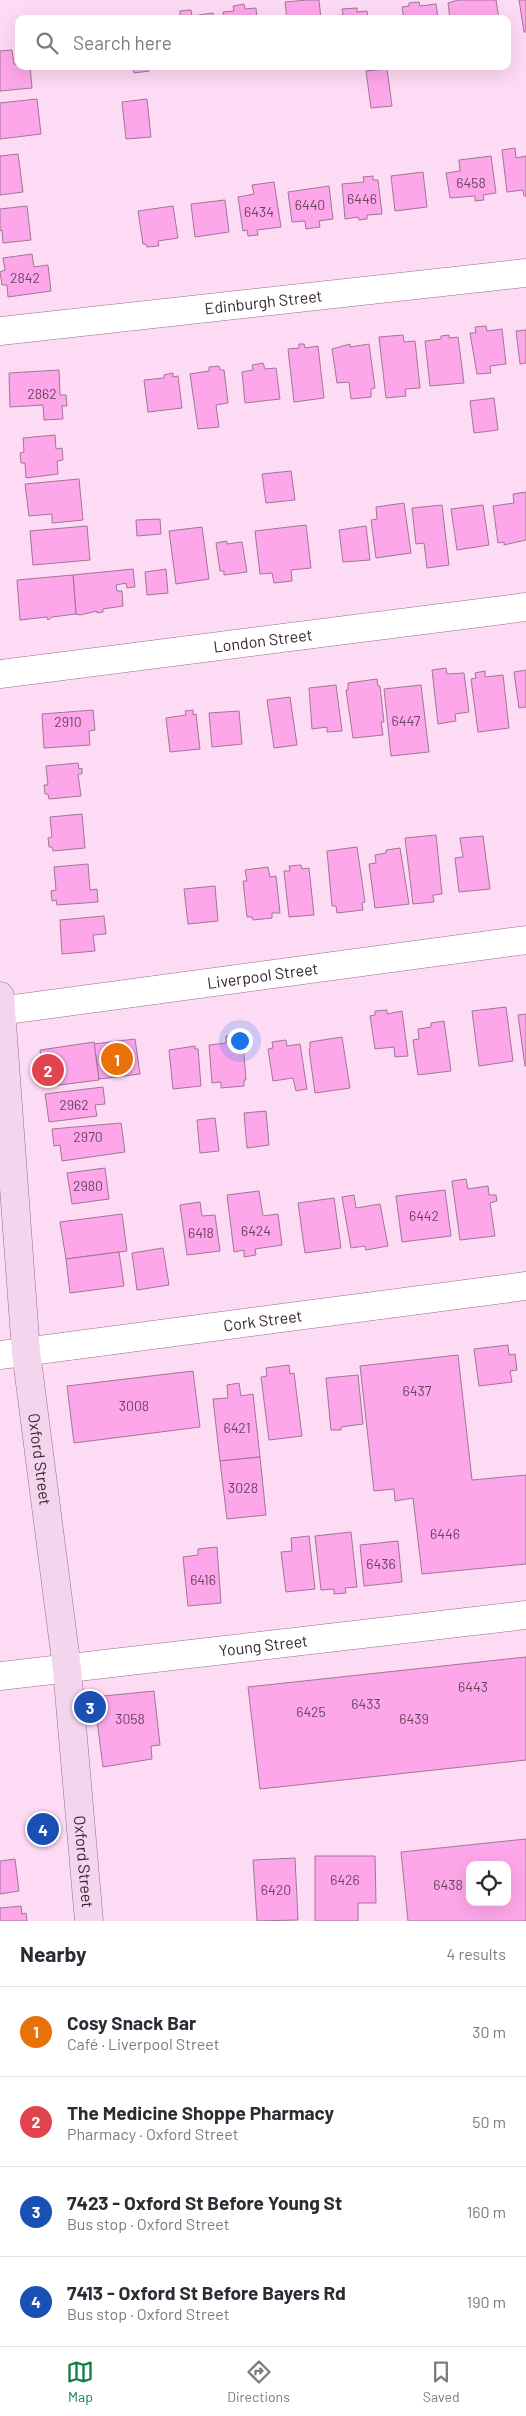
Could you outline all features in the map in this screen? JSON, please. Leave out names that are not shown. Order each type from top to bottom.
[{"type":"main road","name":"Oxford Street","points":[[0,1006],[13,1353],[67,1669],[89,1921]]},
{"type":"street","name":"Edinburgh Street","points":[[0,331],[526,273]]},
{"type":"street","name":"London Street","points":[[0,674],[526,607]]},
{"type":"street","name":"Liverpool Street","points":[[0,1006],[526,940]]},
{"type":"street","name":"Cork Street","points":[[13,1353],[526,1286]]},
{"type":"street","name":"Young Street","points":[[0,1676],[526,1615]]},
{"type":"building","points":[[319,0],[321,15],[287,15],[285,2]]},
{"type":"building","points":[[458,0],[496,0],[498,15],[450,15],[448,3]]},
{"type":"building","points":[[519,0],[526,0],[526,32],[524,32]]},
{"type":"building","points":[[419,2],[420,6],[436,4],[437,15],[403,15],[402,7],[409,6],[409,3]]},
{"type":"building","points":[[244,4],[245,9],[256,8],[257,15],[223,15],[223,12],[234,11],[233,6]]},
{"type":"building","points":[[357,8],[357,12],[367,11],[368,15],[343,15],[342,9]]},
{"type":"building","points":[[191,10],[192,15],[180,15],[180,11]]},
{"type":"building","points":[[12,50],[15,70],[30,70],[32,88],[0,91],[0,51]]},
{"type":"building","points":[[134,70],[149,71],[134,73]]},
{"type":"building","points":[[387,70],[392,106],[371,108],[366,71]]},
{"type":"building","points":[[37,99],[41,134],[0,139],[0,103]]},
{"type":"building","points":[[147,99],[151,137],[126,139],[122,102]]},
{"type":"building","points":[[515,148],[516,158],[526,156],[526,196],[524,196],[523,190],[507,192],[502,150]]},
{"type":"building","points":[[18,154],[23,192],[0,195],[0,156]]},
{"type":"building","points":[[491,156],[496,193],[483,195],[484,200],[475,201],[475,196],[450,198],[446,173],[460,171],[459,160]]},
{"type":"building","points":[[423,172],[427,207],[395,211],[391,176]]},
{"type":"building","points":[[373,176],[373,180],[378,180],[382,214],[367,215],[367,219],[359,220],[358,217],[345,219],[342,184],[364,182],[363,177]]},
{"type":"building","points":[[274,182],[281,227],[257,230],[258,235],[248,236],[247,230],[243,231],[238,197],[254,194],[252,185]]},
{"type":"building","points":[[329,186],[333,219],[319,221],[320,227],[306,229],[305,221],[292,222],[288,192]]},
{"type":"building","points":[[225,200],[229,232],[195,237],[191,204]]},
{"type":"building","points":[[27,206],[31,240],[3,243],[2,230],[0,231],[0,209]]},
{"type":"building","points":[[173,206],[178,238],[158,241],[159,246],[147,247],[146,244],[143,244],[138,211]]},
{"type":"building","points":[[32,254],[34,267],[48,265],[51,291],[8,297],[7,285],[2,285],[0,272],[5,270],[3,258]]},
{"type":"building","points":[[486,326],[487,331],[502,329],[506,364],[490,366],[491,373],[477,374],[470,333],[476,333],[475,327]]},
{"type":"building","points":[[526,330],[526,363],[520,364],[516,331]]},
{"type":"building","points":[[403,335],[404,342],[415,341],[420,388],[405,389],[406,396],[386,398],[379,337]]},
{"type":"building","points":[[449,335],[449,338],[458,337],[464,383],[430,386],[425,341],[441,339],[441,336]]},
{"type":"building","points":[[299,344],[304,344],[305,348],[318,346],[324,398],[294,402],[288,349],[299,348]]},
{"type":"building","points":[[350,344],[350,347],[369,344],[375,388],[371,389],[371,397],[351,399],[349,382],[337,383],[332,349]]},
{"type":"building","points":[[263,363],[265,369],[276,368],[280,399],[245,403],[242,372],[253,370],[252,365]]},
{"type":"building","points":[[219,366],[220,370],[224,370],[228,403],[216,405],[219,427],[198,429],[190,374],[209,371],[209,367]]},
{"type":"building","points":[[59,370],[60,395],[66,395],[67,406],[62,406],[63,419],[44,420],[43,405],[10,407],[9,373]]},
{"type":"building","points":[[173,373],[173,377],[178,376],[182,408],[148,412],[144,380],[164,378],[164,375]]},
{"type":"building","points":[[494,398],[498,430],[474,433],[470,401]]},
{"type":"building","points":[[55,435],[56,449],[62,448],[63,460],[57,461],[58,474],[26,478],[25,463],[21,463],[20,453],[24,452],[23,438]]},
{"type":"building","points":[[291,471],[295,500],[266,503],[262,474]]},
{"type":"building","points":[[79,479],[83,520],[52,523],[52,514],[29,516],[25,484]]},
{"type":"building","points":[[526,492],[526,540],[504,545],[504,542],[498,543],[493,506],[514,503],[513,494]]},
{"type":"building","points":[[404,503],[411,553],[376,558],[371,520],[377,519],[376,507]]},
{"type":"building","points":[[442,505],[449,565],[427,568],[424,543],[416,544],[412,508]]},
{"type":"building","points":[[483,505],[489,545],[457,550],[451,509]]},
{"type":"building","points":[[160,519],[161,534],[137,536],[136,520]]},
{"type":"building","points":[[306,525],[311,568],[291,570],[292,581],[274,583],[272,573],[260,574],[255,531]]},
{"type":"building","points":[[87,526],[90,560],[33,565],[30,531]]},
{"type":"building","points":[[366,526],[370,560],[343,562],[339,530]]},
{"type":"building","points":[[202,527],[209,579],[176,584],[169,531]]},
{"type":"building","points":[[227,541],[227,544],[242,542],[247,572],[224,575],[224,571],[220,571],[216,543]]},
{"type":"building","points":[[133,569],[135,587],[127,588],[126,583],[116,585],[117,591],[122,591],[123,606],[103,609],[103,612],[76,614],[73,575]]},
{"type":"building","points":[[166,569],[168,593],[147,595],[145,572]]},
{"type":"building","points":[[73,575],[76,614],[52,617],[48,620],[47,617],[20,620],[17,580]]},
{"type":"building","points":[[446,668],[447,674],[464,673],[469,712],[455,714],[456,721],[438,724],[432,670]]},
{"type":"building","points":[[526,670],[526,707],[519,708],[514,672]]},
{"type":"building","points":[[485,671],[485,677],[503,675],[509,728],[478,732],[471,679],[476,678],[475,673]]},
{"type":"building","points":[[377,679],[378,686],[380,686],[384,722],[381,722],[383,735],[353,738],[346,690],[348,690],[348,683]]},
{"type":"building","points":[[336,685],[342,731],[327,732],[327,727],[312,729],[309,688]]},
{"type":"building","points":[[421,685],[429,752],[391,756],[384,689]]},
{"type":"building","points":[[290,697],[297,745],[274,748],[267,700]]},
{"type":"building","points":[[93,710],[95,730],[89,731],[90,745],[44,748],[42,714]]},
{"type":"building","points":[[193,710],[193,715],[196,714],[200,749],[170,752],[166,718],[186,715],[185,711]]},
{"type":"building","points":[[239,711],[242,744],[212,747],[209,713]]},
{"type":"building","points":[[78,763],[79,769],[82,768],[82,774],[78,774],[81,796],[49,799],[48,794],[45,794],[44,785],[48,785],[46,766]]},
{"type":"building","points":[[82,814],[85,848],[53,851],[52,847],[49,847],[48,838],[52,837],[50,817]]},
{"type":"building","points":[[436,835],[442,894],[433,895],[434,902],[413,904],[405,838]]},
{"type":"building","points":[[483,836],[490,889],[459,892],[455,858],[463,857],[460,838]]},
{"type":"building","points":[[357,847],[365,902],[362,903],[363,910],[337,913],[336,906],[332,906],[327,851]]},
{"type":"building","points":[[400,848],[409,904],[375,908],[369,864],[376,863],[375,855],[386,853],[386,850]]},
{"type":"building","points":[[88,864],[90,890],[97,889],[98,902],[57,905],[56,900],[52,901],[51,891],[56,890],[54,867]]},
{"type":"building","points":[[301,865],[302,869],[309,868],[314,915],[289,917],[284,871],[290,871],[289,866]]},
{"type":"building","points":[[268,867],[270,877],[276,876],[280,913],[272,913],[272,918],[253,920],[252,917],[247,917],[243,881],[247,881],[245,870]]},
{"type":"building","points":[[215,886],[218,921],[188,924],[184,889]]},
{"type":"building","points":[[104,916],[106,934],[93,935],[95,951],[62,954],[60,920]]},
{"type":"building","points":[[506,1007],[513,1061],[479,1066],[472,1011]]},
{"type":"building","points":[[387,1010],[387,1014],[402,1011],[408,1056],[395,1057],[394,1047],[375,1049],[370,1016],[375,1015],[375,1011]]},
{"type":"building","points":[[526,1014],[526,1066],[525,1066],[518,1015]]},
{"type":"building","points":[[444,1021],[451,1071],[418,1075],[413,1040],[419,1039],[418,1029],[431,1027],[431,1023]]},
{"type":"building","points":[[226,1036],[236,1036],[237,1042],[243,1042],[246,1080],[244,1080],[244,1086],[221,1088],[221,1082],[212,1083],[209,1045],[226,1043]]},
{"type":"building","points":[[342,1037],[350,1088],[315,1093],[309,1049],[310,1042]]},
{"type":"building","points":[[135,1039],[140,1074],[99,1079],[94,1044]]},
{"type":"building","points":[[286,1040],[287,1046],[300,1044],[307,1089],[296,1091],[293,1078],[273,1081],[268,1049],[273,1048],[272,1042]]},
{"type":"building","points":[[94,1042],[99,1080],[51,1086],[50,1080],[44,1081],[40,1050]]},
{"type":"building","points":[[195,1046],[195,1049],[198,1049],[201,1086],[173,1089],[169,1050]]},
{"type":"building","points":[[103,1087],[105,1104],[95,1105],[97,1116],[49,1122],[45,1094]]},
{"type":"building","points":[[266,1111],[269,1145],[247,1148],[244,1113]]},
{"type":"building","points":[[215,1118],[219,1151],[200,1153],[197,1120]]},
{"type":"building","points":[[121,1123],[125,1152],[62,1161],[60,1145],[54,1146],[52,1129]]},
{"type":"building","points":[[105,1168],[109,1199],[72,1204],[67,1173]]},
{"type":"building","points":[[466,1179],[468,1189],[488,1186],[489,1195],[496,1195],[497,1201],[490,1203],[495,1236],[460,1240],[452,1181]]},
{"type":"building","points":[[445,1190],[451,1236],[402,1242],[396,1196]]},
{"type":"building","points":[[259,1191],[263,1216],[278,1214],[282,1245],[255,1249],[256,1255],[244,1257],[244,1250],[234,1252],[227,1195]]},
{"type":"building","points":[[354,1195],[356,1208],[380,1204],[388,1246],[366,1250],[365,1246],[351,1248],[342,1197]]},
{"type":"building","points":[[334,1198],[341,1248],[305,1253],[298,1203]]},
{"type":"building","points":[[200,1202],[202,1216],[215,1215],[220,1251],[187,1255],[180,1205]]},
{"type":"building","points":[[122,1214],[127,1251],[66,1259],[60,1222]]},
{"type":"building","points":[[163,1248],[169,1285],[137,1290],[132,1253]]},
{"type":"building","points":[[119,1252],[124,1286],[70,1293],[66,1259]]},
{"type":"building","points":[[508,1345],[509,1355],[515,1354],[517,1370],[510,1371],[512,1382],[479,1386],[474,1349]]},
{"type":"building","points":[[458,1355],[472,1480],[526,1475],[526,1564],[422,1574],[413,1498],[395,1501],[394,1489],[374,1491],[360,1366]]},
{"type":"building","points":[[289,1365],[290,1374],[294,1373],[302,1436],[269,1440],[261,1377],[267,1376],[266,1368]]},
{"type":"building","points":[[193,1371],[200,1427],[74,1443],[67,1386]]},
{"type":"building","points":[[358,1375],[363,1424],[341,1427],[341,1430],[331,1430],[326,1378]]},
{"type":"building","points":[[239,1383],[241,1396],[253,1394],[260,1457],[220,1461],[213,1399],[228,1398],[227,1385]]},
{"type":"building","points":[[260,1457],[266,1515],[227,1519],[220,1461]]},
{"type":"building","points":[[351,1532],[357,1587],[345,1588],[346,1593],[334,1594],[334,1589],[321,1590],[315,1536]]},
{"type":"building","points":[[309,1536],[315,1589],[286,1592],[281,1552],[292,1551],[291,1538]]},
{"type":"building","points":[[398,1541],[402,1582],[364,1586],[360,1545]]},
{"type":"building","points":[[217,1547],[221,1603],[188,1606],[183,1557],[198,1555],[198,1549]]},
{"type":"building","points":[[526,1657],[526,1760],[260,1789],[248,1687]]},
{"type":"building","points":[[154,1691],[160,1745],[151,1746],[152,1759],[103,1767],[94,1697]]},
{"type":"building","points":[[526,1839],[526,1921],[408,1921],[401,1852]]},
{"type":"building","points":[[315,1856],[375,1856],[376,1903],[358,1903],[358,1921],[315,1921]]},
{"type":"building","points":[[295,1858],[298,1920],[257,1921],[253,1860]]},
{"type":"building","points":[[15,1859],[19,1891],[0,1894],[0,1861]]},
{"type":"building","points":[[21,1906],[22,1914],[26,1913],[27,1921],[0,1921],[0,1908]]},
{"type":"place","name":"Cosy Snack Bar","points":[[117,1059]]},
{"type":"place","name":"The Medicine Shoppe Pharmacy","points":[[48,1070]]},
{"type":"place","name":"7423 - Oxford St Before Young St","points":[[90,1707]]},
{"type":"place","name":"7413 - Oxford St Before Bayers Rd","points":[[43,1829]]}]
